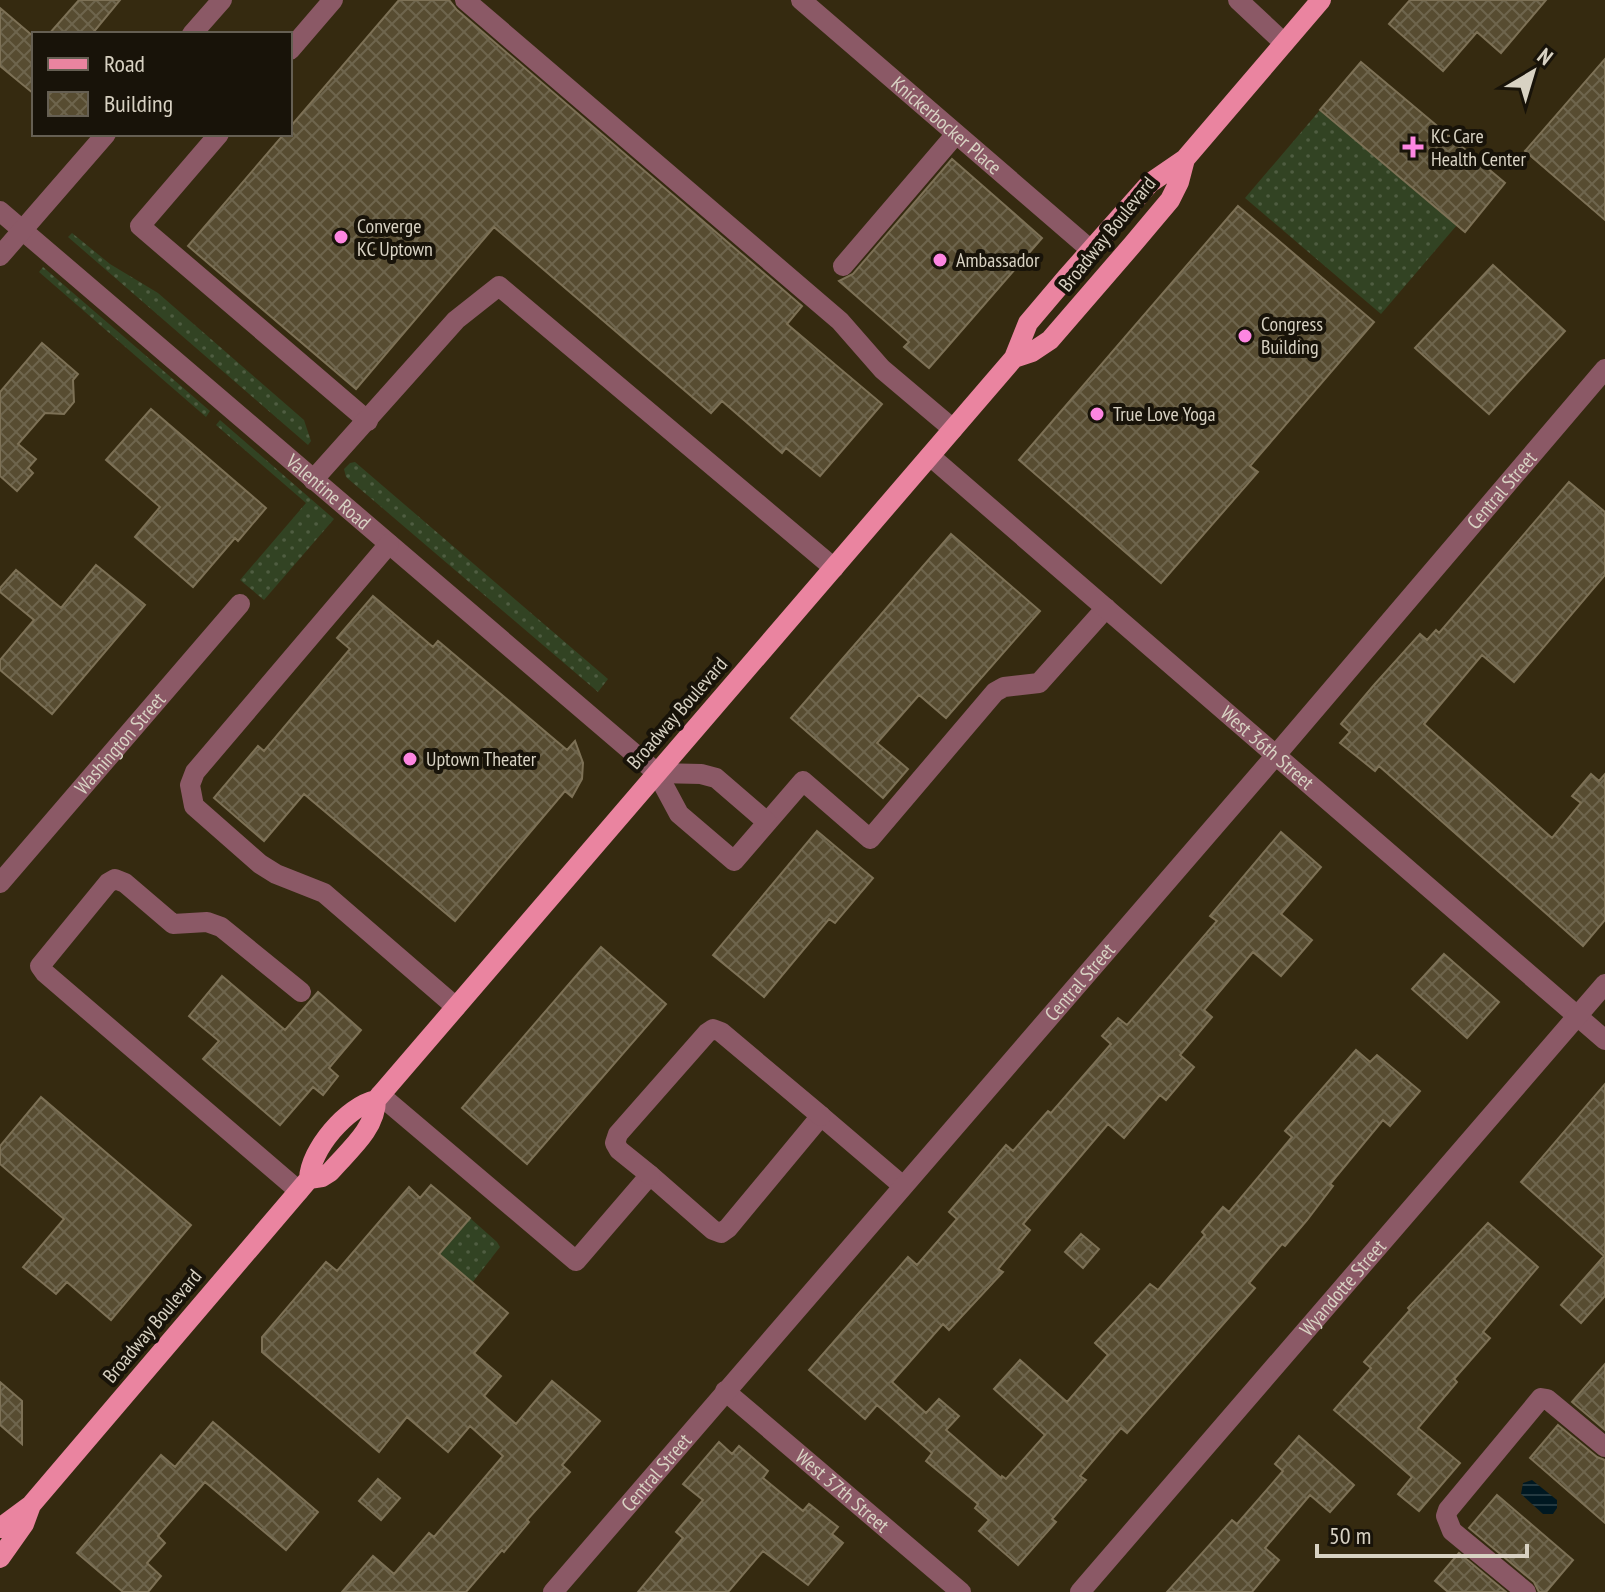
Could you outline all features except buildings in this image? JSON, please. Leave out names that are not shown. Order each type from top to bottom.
[{"type":"main road","name":"Broadway Boulevard","points":[[0,1528],[31,1505],[304,1185],[312,1156],[353,1109],[378,1098],[1014,358],[1028,323],[1091,250],[1150,183],[1185,159],[1321,0]]},
{"type":"main road","name":"Broadway Boulevard","points":[[1014,358],[1032,352],[1050,340],[1133,244],[1170,200],[1185,159]]},
{"type":"main road","name":"Broadway Boulevard","points":[[0,1558],[24,1524],[31,1505]]},
{"type":"street","points":[[194,32],[222,0]]},
{"type":"street","points":[[292,48],[333,0]]},
{"type":"street","points":[[465,0],[840,321],[882,369],[953,429]]},
{"type":"street","name":"Knickerbocker Place","points":[[801,0],[1091,250]]},
{"type":"street","points":[[1238,0],[1284,43]]},
{"type":"street","points":[[843,266],[956,134]]},
{"type":"street","points":[[0,256],[104,136]]},
{"type":"street","points":[[217,136],[140,226],[368,421]]},
{"type":"street","name":"Valentine Road","points":[[0,211],[657,773]]},
{"type":"street","points":[[313,480],[456,320],[499,286],[834,568]]},
{"type":"street","name":"Central Street","points":[[553,1592],[1605,369]]},
{"type":"street","name":"West 36th Street","points":[[930,456],[1605,1040]]},
{"type":"street","points":[[389,544],[195,772],[190,793],[194,806],[260,864],[276,874],[324,893],[456,1007]]},
{"type":"street","name":"Washington Street","points":[[0,883],[240,604]]},
{"type":"street","points":[[767,822],[716,778],[701,774],[657,773],[679,814],[734,861],[803,781],[870,839],[995,692],[1004,687],[1039,683],[1106,608]]},
{"type":"street","points":[[301,992],[221,927],[207,922],[173,924],[125,883],[115,879],[108,883],[40,966],[106,1027],[304,1185]]},
{"type":"street","name":"Wyandotte Street","points":[[1080,1592],[1605,984]]},
{"type":"street","points":[[821,1116],[721,1233],[713,1230],[619,1150],[615,1143],[618,1134],[713,1029],[721,1032],[821,1116],[903,1186]]},
{"type":"street","points":[[378,1098],[576,1261],[650,1175]]},
{"type":"street","name":"West 37th Street","points":[[725,1391],[961,1592]]},
{"type":"street","points":[[1526,1592],[1452,1531],[1446,1516],[1448,1510],[1541,1398],[1547,1399],[1605,1447]]},
{"type":"green space","points":[[1320,110],[1457,225],[1381,314],[1245,198]]},
{"type":"green space","points":[[72,233],[110,264],[158,293],[304,420],[311,441],[308,445],[68,237]]},
{"type":"green space","points":[[43,267],[210,411],[206,417],[39,272]]},
{"type":"green space","points":[[220,420],[334,519],[264,600],[240,580],[306,503],[216,425]]},
{"type":"green space","points":[[355,462],[608,679],[598,692],[346,477],[344,469]]},
{"type":"green space","points":[[470,1218],[500,1247],[472,1283],[439,1254]]},
{"type":"water","points":[[1532,1480],[1557,1500],[1553,1514],[1543,1514],[1521,1494],[1523,1483]]},
{"type":"place","name":"KC Care Health Center","points":[[1413,147]]},
{"type":"place","name":"Converge KC Uptown","points":[[341,237]]},
{"type":"place","name":"Ambassador","points":[[940,260]]},
{"type":"place","name":"Congress Building","points":[[1245,336]]},
{"type":"place","name":"True Love Yoga","points":[[1097,414]]},
{"type":"place","name":"Uptown Theater","points":[[410,759]]}]
